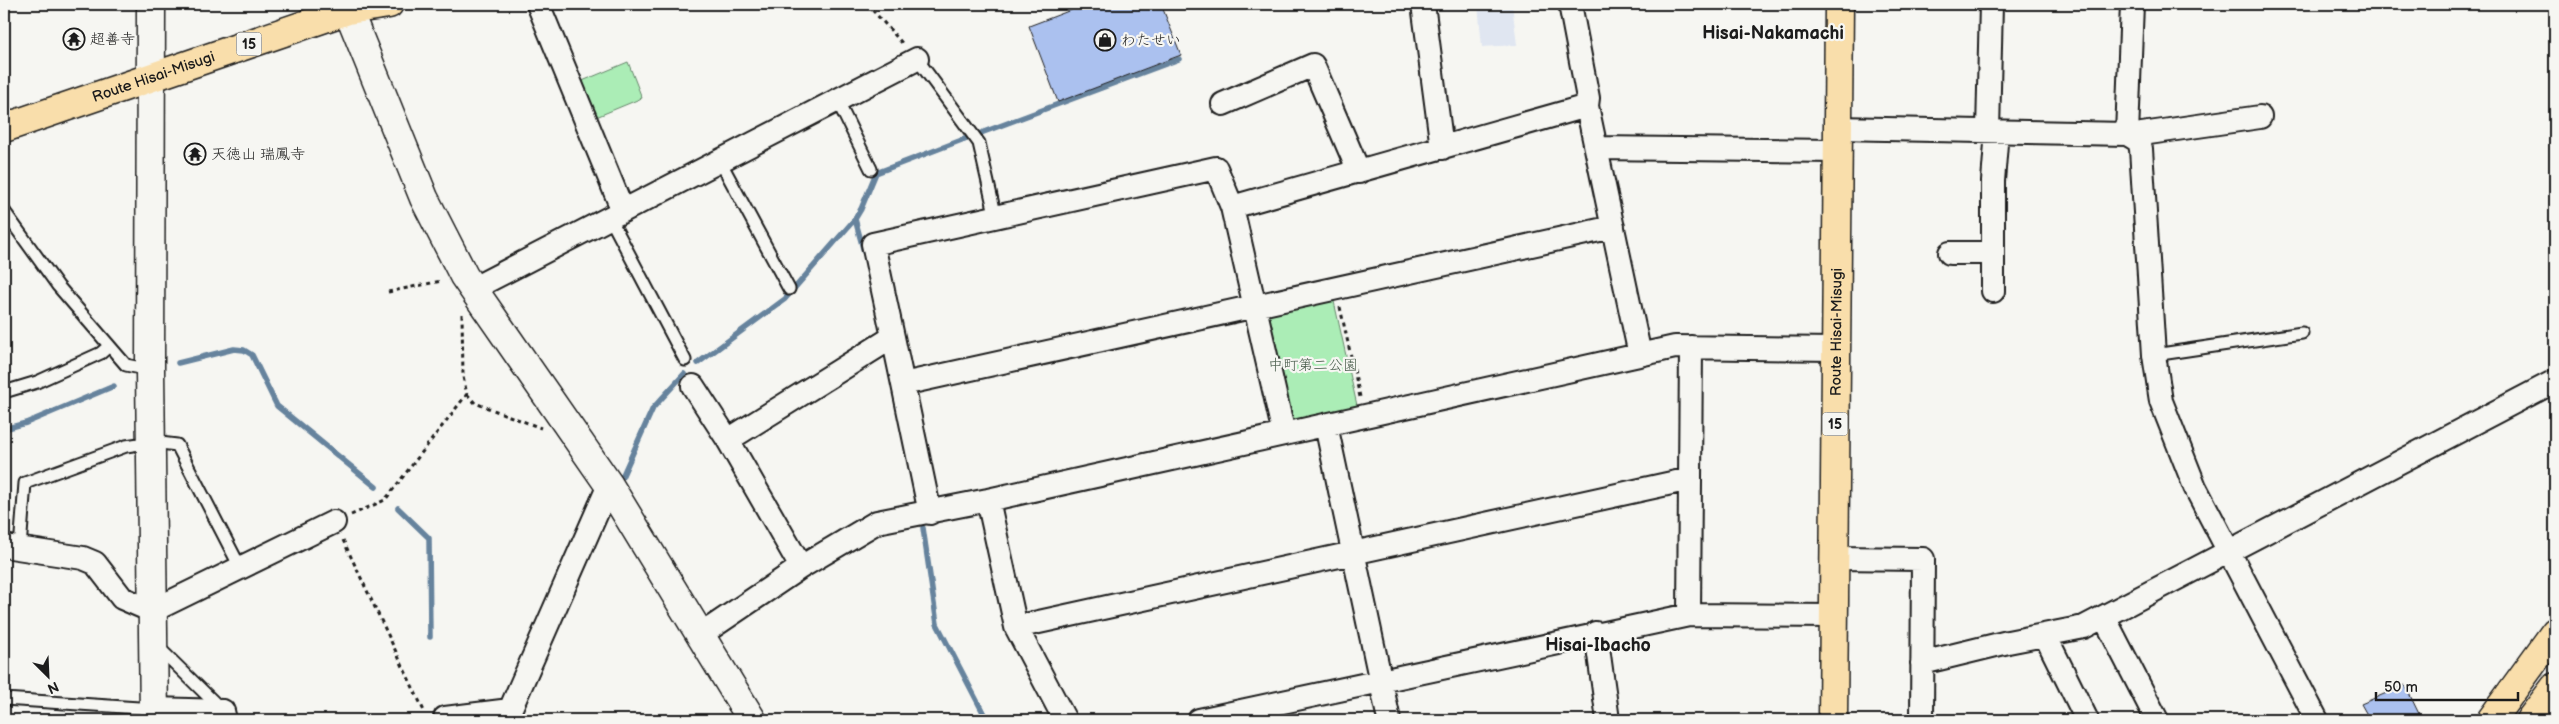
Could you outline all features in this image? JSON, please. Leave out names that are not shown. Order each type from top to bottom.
[{"type":"main road","name":"Route Hisai-Misugi","points":[[4,128],[348,10],[385,4]]},
{"type":"main road","name":"Route Hisai-Misugi","points":[[1833,720],[1839,4]]},
{"type":"main road","points":[[2491,720],[2555,632]]},
{"type":"main road","points":[[2530,720],[2555,687]]},
{"type":"street","points":[[150,4],[150,370],[154,715],[224,716]]},
{"type":"street","points":[[538,4],[617,215]]},
{"type":"street","points":[[1423,4],[1442,148]]},
{"type":"street","points":[[1570,4],[1588,98],[1587,106],[1640,355]]},
{"type":"street","points":[[1991,4],[1993,291]]},
{"type":"street","points":[[2131,136],[2132,4]]},
{"type":"street","points":[[348,10],[424,198],[468,283],[609,485],[698,636],[752,720]]},
{"type":"street","points":[[468,283],[617,215],[838,102],[917,59]]},
{"type":"street","points":[[1223,104],[1313,65],[1359,172]]},
{"type":"street","points":[[1232,207],[1587,106]]},
{"type":"street","points":[[1596,148],[1992,131],[2131,136],[2260,117]]},
{"type":"street","points":[[2131,136],[2139,141],[2141,149],[2154,355],[2161,401],[2195,487],[2317,720]]},
{"type":"street","points":[[930,513],[873,244],[1216,168],[1232,207],[1284,434]]},
{"type":"street","points":[[903,384],[1613,227]]},
{"type":"street","points":[[1950,253],[1992,253]]},
{"type":"street","points":[[728,440],[893,337]]},
{"type":"street","points":[[698,636],[801,567],[877,522],[930,513],[1640,355],[1691,346],[1835,349]]},
{"type":"street","points":[[1689,615],[1691,346]]},
{"type":"street","points":[[1922,663],[2084,627],[2345,493],[2555,381]]},
{"type":"street","points":[[693,386],[728,440],[801,567]]},
{"type":"street","points":[[1326,425],[1389,720]]},
{"type":"street","points":[[1016,627],[1690,479]]},
{"type":"street","points":[[440,720],[510,710],[609,485]]},
{"type":"street","points":[[988,500],[1016,627],[1065,720]]},
{"type":"street","points":[[12,547],[83,558],[94,563],[122,598],[152,610],[334,522]]},
{"type":"street","points":[[1834,558],[1923,559],[1922,720]]},
{"type":"street","points":[[1199,720],[1239,716],[1380,681],[1596,633],[1689,615],[1833,616]]},
{"type":"street","points":[[2104,617],[2157,720]]},
{"type":"street","points":[[1596,633],[1608,720]]},
{"type":"street","points":[[2045,635],[2087,720]]},
{"type":"lane","points":[[917,59],[979,143],[996,218]]},
{"type":"lane","points":[[838,102],[870,169]]},
{"type":"lane","points":[[720,161],[789,289]]},
{"type":"lane","points":[[4,211],[58,286],[126,365],[150,370]]},
{"type":"lane","points":[[617,215],[685,360]]},
{"type":"lane","points":[[2154,355],[2302,333]]},
{"type":"lane","points":[[4,392],[37,382],[101,352],[109,346]]},
{"type":"lane","points":[[12,547],[25,483],[126,446],[152,442],[178,445],[240,567]]},
{"type":"lane","points":[[152,641],[224,716]]},
{"type":"lane","points":[[4,699],[154,715]]},
{"type":"path","points":[[867,4],[917,59]]},
{"type":"path","points":[[388,292],[468,283],[461,311],[463,377],[466,394],[475,403],[544,429]]},
{"type":"path","points":[[1336,288],[1364,417]]},
{"type":"path","points":[[440,720],[334,522],[385,500],[466,394]]},
{"type":"shaded area","points":[[1478,4],[1512,4],[1517,45],[1482,47]]},
{"type":"green space","points":[[628,62],[642,98],[589,120],[575,84]]},
{"type":"green space","name":"中町第二公園","points":[[1333,297],[1358,410],[1298,423],[1289,419],[1267,319],[1271,312]]},
{"type":"building","name":"わたせい","points":[[1087,4],[1161,4],[1181,55],[1058,102],[1029,26]]},
{"type":"building","points":[[2405,685],[2422,720],[2370,720],[2361,704]]},
{"type":"waterway","points":[[981,133],[1179,59]]},
{"type":"waterway","points":[[698,363],[785,299],[855,219],[876,173],[967,138]]},
{"type":"waterway","points":[[855,219],[864,252]]},
{"type":"waterway","points":[[178,363],[234,349],[244,350],[252,355],[277,406],[376,487]]},
{"type":"waterway","points":[[622,477],[653,408],[684,374]]},
{"type":"waterway","points":[[4,429],[26,423],[114,386]]},
{"type":"waterway","points":[[398,508],[429,538],[430,637]]},
{"type":"waterway","points":[[923,528],[937,624],[987,720]]},
{"type":"place","name":"超善寺","points":[[74,39]]},
{"type":"place","name":"わたせい","points":[[1105,40]]},
{"type":"place","name":"天徳山 瑞鳳寺","points":[[195,154]]},
{"type":"district","name":"Hisai-Nakamachi","points":[[1773,33]]},
{"type":"district","name":"Hisai-Ibacho","points":[[1598,645]]}]
